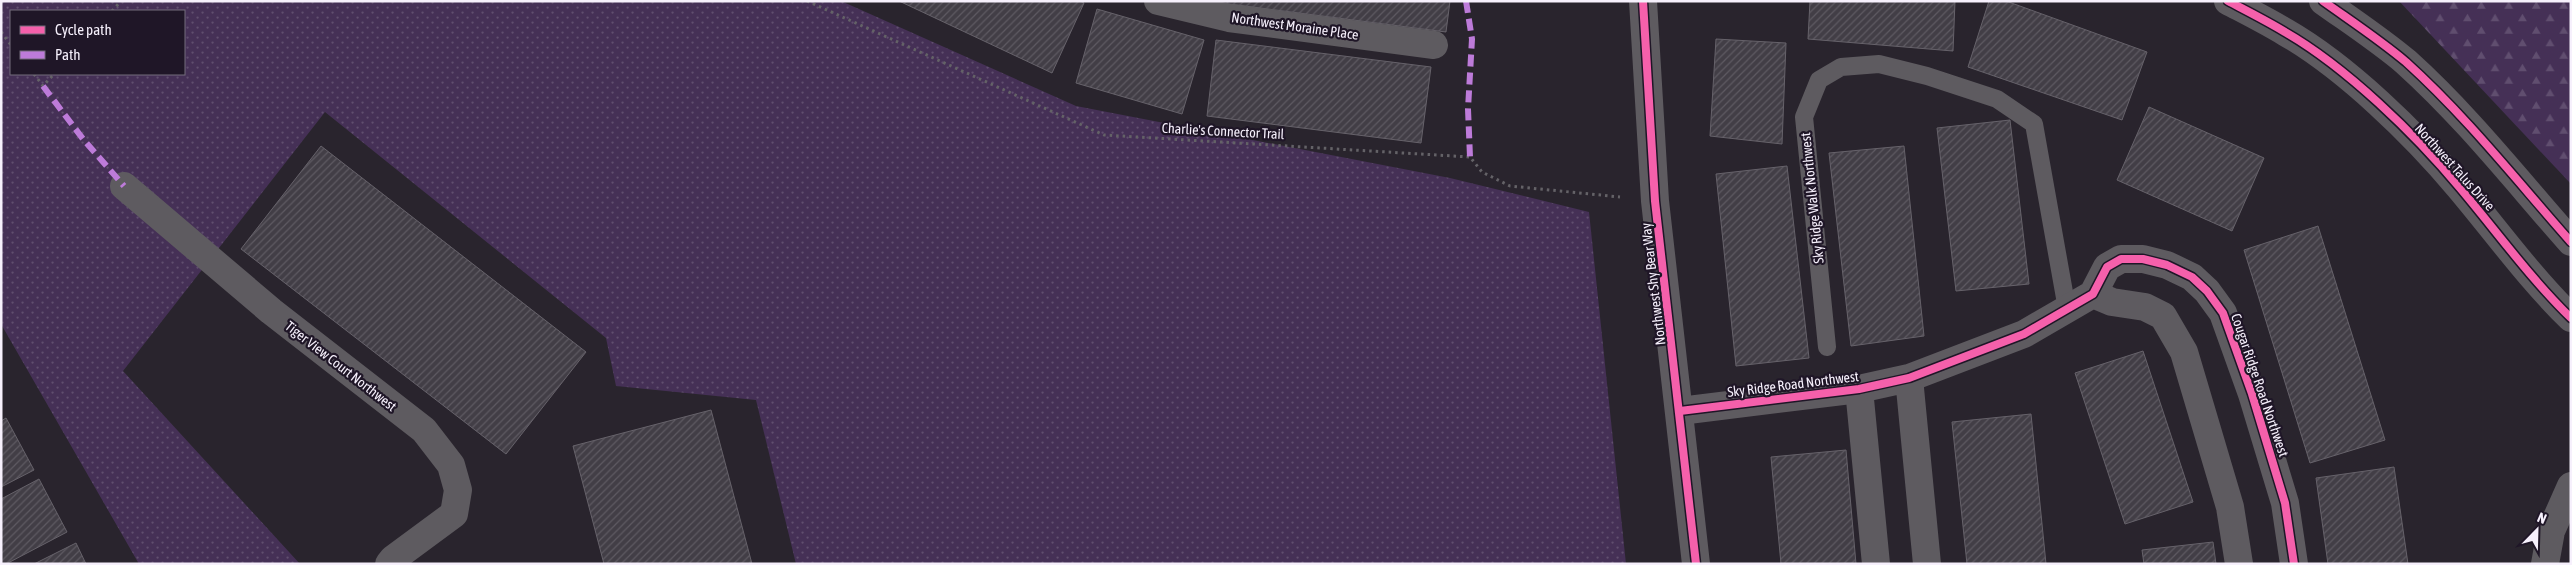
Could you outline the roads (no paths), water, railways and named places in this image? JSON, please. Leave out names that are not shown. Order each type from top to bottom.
[{"type":"street","name":"Northwest Moraine Place","points":[[1158,1],[1230,18],[1434,45]]},
{"type":"street","name":"Northwest Shy Bear Way","points":[[1643,1],[1655,201],[1696,564]]},
{"type":"street","name":"Northwest Talus Drive","points":[[2228,1],[2286,32],[2338,69],[2413,136],[2460,187],[2545,293],[2571,318]]},
{"type":"street","points":[[2323,1],[2405,62],[2443,98],[2478,134],[2571,242]]},
{"type":"street","name":"Tiger View Court Northwest","points":[[124,186],[271,311],[424,430],[451,465],[458,490],[454,514],[393,558],[389,564]]},
{"type":"street","name":"Cougar Ridge Road Northwest","points":[[2093,294],[2107,267],[2122,259],[2142,259],[2167,264],[2192,277],[2207,291],[2223,313],[2252,394],[2285,503],[2294,564]]},
{"type":"street","points":[[1927,564],[1908,378],[2024,334],[2093,294],[2112,302],[2145,307],[2163,316],[2174,331],[2184,352],[2230,506],[2239,564]]},
{"type":"street","name":"Sky Ridge Road Northwest","points":[[1680,411],[1859,389],[1908,378]]},
{"type":"street","name":"Sky Ridge Road Northwest","points":[[1859,389],[1876,564]]},
{"type":"street","points":[[2545,564],[2550,531],[2571,486]]},
{"type":"lane","name":"Sky Ridge Walk Northwest","points":[[1827,346],[1804,118],[1819,80],[1842,67],[1879,64],[1928,76],[1996,99],[2034,124],[2067,309]]}]
